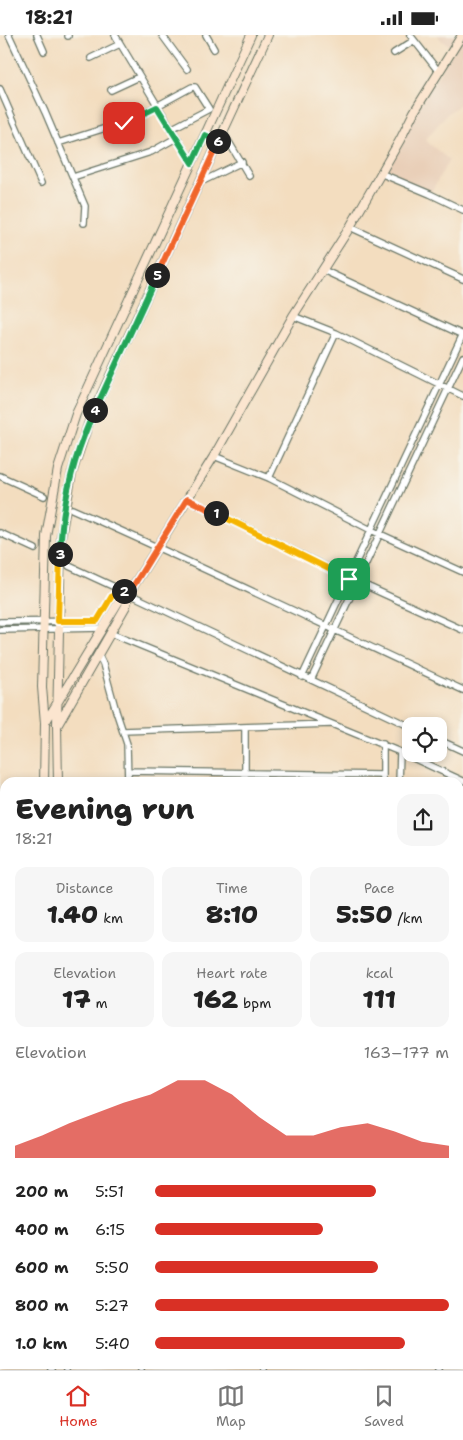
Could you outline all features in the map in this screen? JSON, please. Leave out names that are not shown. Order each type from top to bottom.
[{"type":"street","points":[[9,35],[85,205],[84,223]]},
{"type":"street","points":[[37,35],[44,51]]},
{"type":"street","points":[[115,35],[192,163]]},
{"type":"street","points":[[162,35],[187,69]]},
{"type":"street","points":[[206,35],[214,49]]},
{"type":"street","points":[[44,777],[45,723],[42,687],[46,535],[63,452],[76,414],[251,35]]},
{"type":"street","points":[[58,777],[58,625],[61,537],[72,473],[90,419],[268,35]]},
{"type":"street","points":[[45,723],[119,601],[157,546],[214,456],[293,316],[350,227],[462,35]]},
{"type":"street","points":[[394,53],[412,38],[439,72]]},
{"type":"street","points":[[91,58],[120,44]]},
{"type":"street","points":[[112,90],[139,77]]},
{"type":"street","points":[[58,143],[124,123],[194,86],[209,109],[171,129]]},
{"type":"street","points":[[0,89],[41,183]]},
{"type":"street","points":[[223,133],[249,176]]},
{"type":"street","points":[[205,135],[219,141]]},
{"type":"street","points":[[73,177],[151,151],[176,137]]},
{"type":"street","points":[[201,182],[242,162]]},
{"type":"street","points":[[380,173],[463,210]]},
{"type":"street","points":[[350,227],[463,279]]},
{"type":"street","points":[[302,677],[463,335],[322,270]]},
{"type":"street","points":[[293,316],[336,333],[439,386],[463,396]]},
{"type":"street","points":[[269,478],[336,333]]},
{"type":"street","points":[[311,681],[463,357]]},
{"type":"street","points":[[214,456],[269,478],[371,530],[463,572]]},
{"type":"street","points":[[0,476],[44,496]]},
{"type":"street","points":[[187,499],[349,579],[463,630]]},
{"type":"street","points":[[72,509],[157,546],[325,627],[463,690]]},
{"type":"street","points":[[0,533],[35,549]]},
{"type":"street","points":[[69,566],[402,723]]},
{"type":"street","points":[[58,625],[97,621],[112,596],[125,592]]},
{"type":"street","points":[[57,726],[126,605],[125,592]]},
{"type":"street","points":[[0,621],[103,628]]},
{"type":"street","points":[[0,630],[44,625]]},
{"type":"street","points":[[110,633],[382,744],[454,777]]},
{"type":"street","points":[[98,654],[106,673],[127,744],[128,777]]},
{"type":"street","points":[[123,731],[333,724]]},
{"type":"street","points":[[245,727],[245,777]]},
{"type":"street","points":[[128,771],[383,775],[382,744]]},
{"type":"street","points":[[447,744],[463,751]]},
{"type":"street","points":[[398,777],[400,752]]},
{"type":"shaded area","points":[[438,35],[463,35],[463,102],[447,114],[425,140],[449,160],[430,194],[380,173],[454,48],[441,40]]},
{"type":"route","points":[[124,123],[157,107],[192,163],[205,135],[219,141],[90,419],[83,439],[72,473],[61,537],[58,621],[97,621],[112,596],[121,590],[129,593],[187,499],[349,579]]}]
